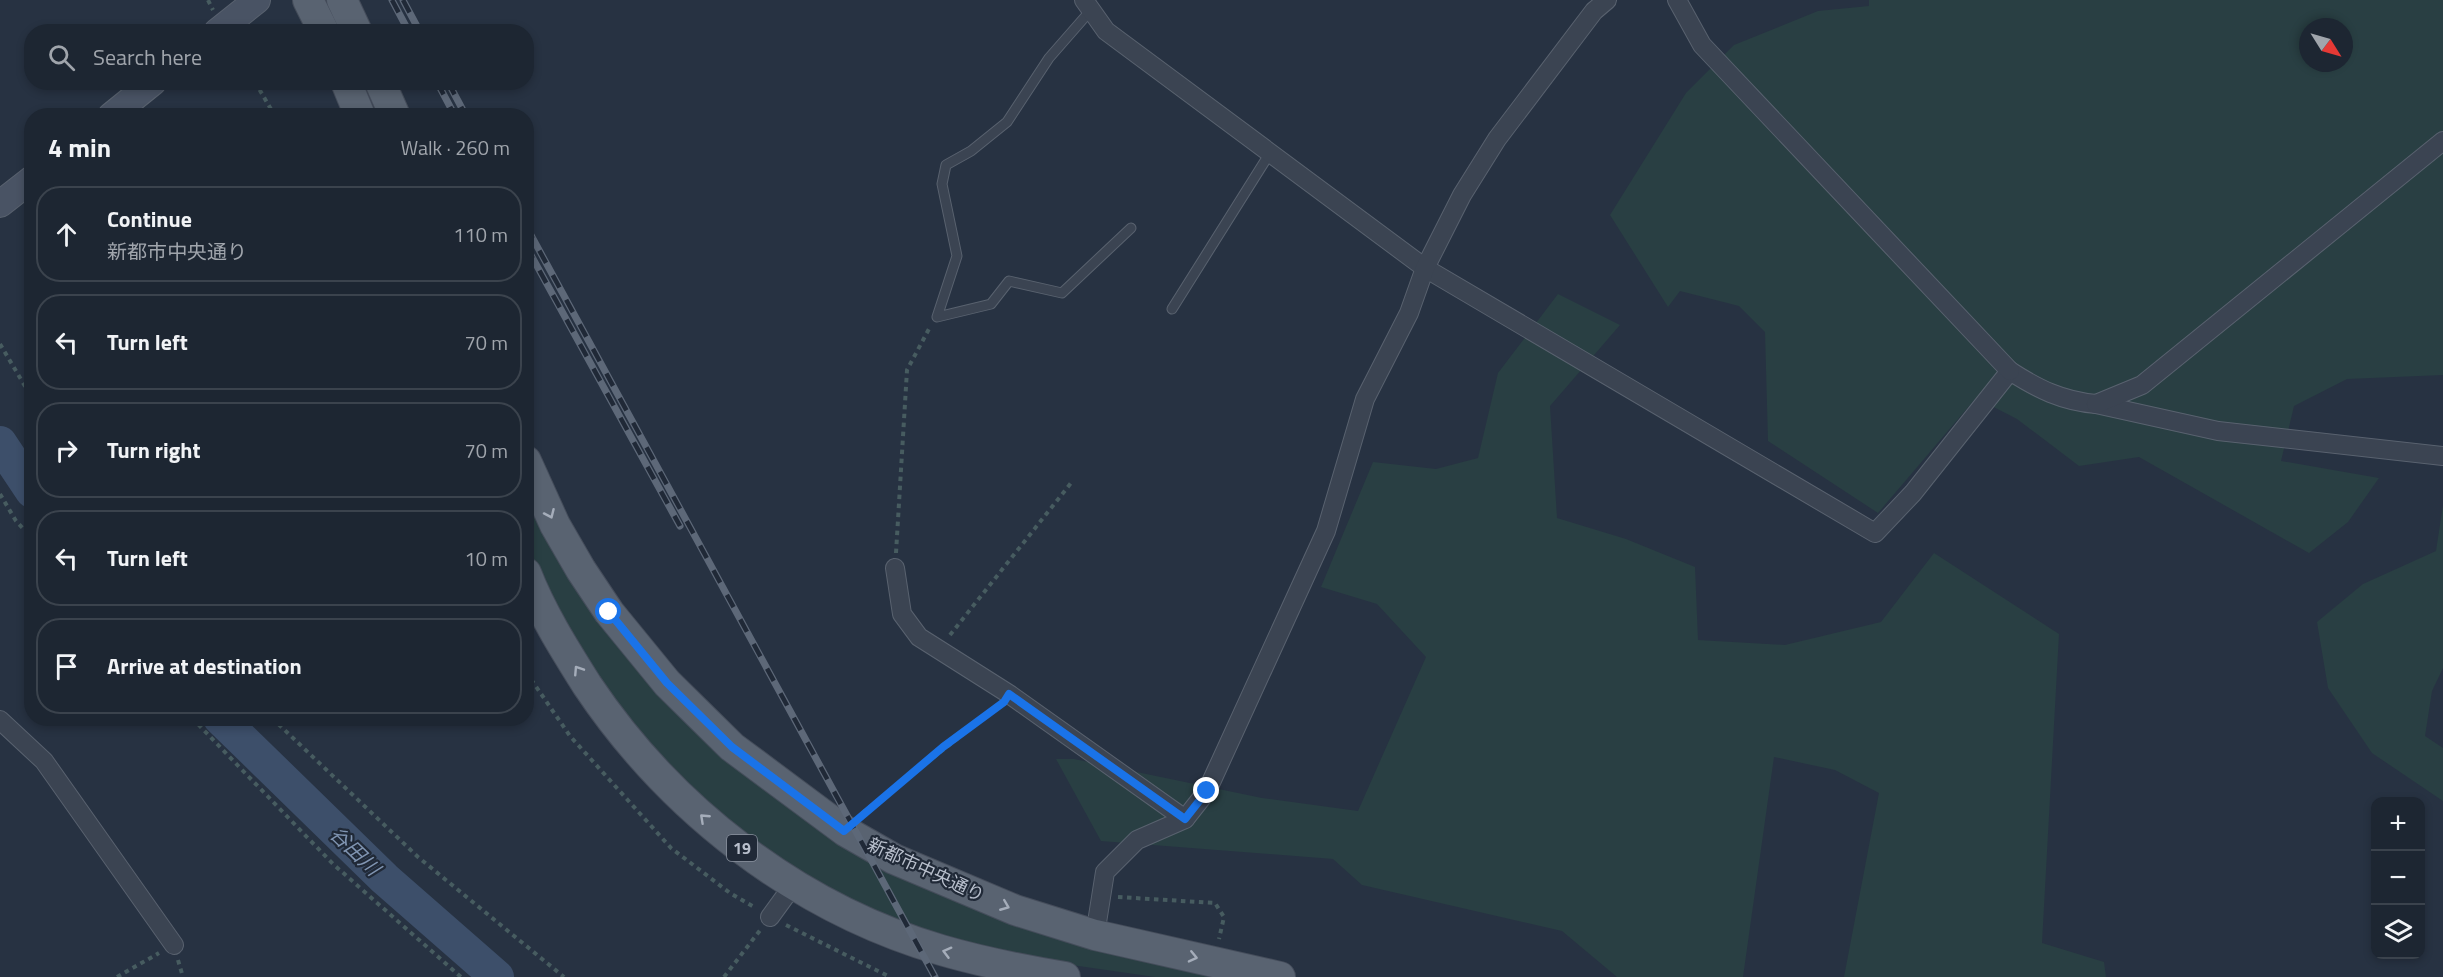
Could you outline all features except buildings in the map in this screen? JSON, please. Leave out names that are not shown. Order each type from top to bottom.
[{"type":"main road","points":[[308,0],[320,24]]},
{"type":"main road","points":[[342,0],[353,24]]},
{"type":"main road","points":[[349,90],[357,108]]},
{"type":"main road","points":[[384,90],[392,108]]},
{"type":"main road","name":"新都市中央通り","points":[[534,479],[555,525],[581,570],[609,612],[667,683],[732,747],[844,831],[894,859],[1015,910],[1095,935],[1280,977]]},
{"type":"main road","name":"19","points":[[534,589],[566,653],[613,722],[655,772],[712,825],[769,868],[794,884],[869,923],[940,950],[1014,969],[1065,977]]},
{"type":"street","points":[[227,24],[258,0]]},
{"type":"street","points":[[1095,935],[1105,872],[1137,840],[1185,819],[1207,791],[1326,531],[1365,399],[1409,313],[1425,268],[1462,195],[1497,139],[1594,11],[1607,0]]},
{"type":"street","points":[[1677,0],[1702,45],[2010,371],[2040,391],[2076,402],[2096,404],[2218,430],[2443,456]]},
{"type":"street","points":[[1087,5],[1106,31],[1425,268],[1875,533],[1913,494],[2010,371]]},
{"type":"street","points":[[121,108],[143,90]]},
{"type":"street","points":[[2096,404],[2142,385],[2443,141]]},
{"type":"street","points":[[0,204],[24,185]]},
{"type":"street","points":[[895,568],[902,614],[920,638],[1009,694],[1185,819]]},
{"type":"street","points":[[0,720],[44,761],[174,945]]},
{"type":"street","points":[[770,917],[794,884]]},
{"type":"lane","points":[[937,317],[957,256],[942,184],[946,165],[971,151],[1007,122],[1087,5]]},
{"type":"lane","points":[[1172,309],[1270,153]]},
{"type":"lane","points":[[937,317],[991,304],[1009,281],[1062,293],[1131,228]]},
{"type":"path","points":[[260,90],[270,108]]},
{"type":"path","points":[[895,568],[907,370],[937,317]]},
{"type":"path","points":[[0,344],[24,385]]},
{"type":"path","points":[[939,649],[1071,483]]},
{"type":"path","points":[[0,494],[16,521],[24,530]]},
{"type":"path","points":[[534,684],[570,736],[671,848],[730,893],[770,917],[890,977]]},
{"type":"path","points":[[844,831],[943,747],[1004,702],[1009,694]]},
{"type":"path","points":[[200,726],[333,864],[461,977]]},
{"type":"path","points":[[280,726],[418,857],[564,977]]},
{"type":"path","points":[[1100,896],[1215,903],[1224,917],[1218,947]]},
{"type":"path","points":[[724,977],[770,917]]},
{"type":"path","points":[[117,977],[174,945],[183,977]]},
{"type":"green space","points":[[1869,0],[2443,0],[2443,375],[2347,379],[2294,406],[2281,461],[2379,478],[2348,522],[2309,553],[2139,457],[2079,466],[2017,419],[1976,398],[1878,513],[1768,441],[1765,332],[1739,306],[1680,291],[1668,307],[1610,215],[1686,93],[1734,45],[1818,11],[1869,6]]},
{"type":"green space","points":[[1558,294],[1620,325],[1550,406],[1557,518],[1626,539],[1695,567],[1698,640],[1785,645],[1881,622],[1934,553],[2059,634],[2042,943],[2104,962],[2106,977],[1844,977],[1879,793],[1835,770],[1774,757],[1743,977],[1617,977],[1562,931],[1362,885],[1333,859],[1101,841],[1056,759],[1074,759],[1262,798],[1358,811],[1426,657],[1377,604],[1321,587],[1373,462],[1436,469],[1478,458],[1498,373]]},
{"type":"green space","points":[[534,501],[754,782],[822,832],[1228,977],[1155,977],[1016,957],[953,943],[882,916],[800,874],[686,788],[601,688],[534,563]]},
{"type":"green space","points":[[2443,505],[2443,668],[2432,691],[2425,736],[2443,748],[2443,801],[2372,753],[2328,688],[2317,622],[2363,584],[2436,551]]},
{"type":"waterway","name":"谷田川","points":[[0,443],[24,479]]},
{"type":"waterway","name":"谷田川","points":[[228,726],[385,879],[497,977]]},
{"type":"railway","points":[[392,0],[405,24]]},
{"type":"railway","points":[[403,0],[416,24]]},
{"type":"railway","points":[[441,90],[451,108]]},
{"type":"railway","points":[[452,90],[462,108]]},
{"type":"railway","points":[[534,241],[935,977]]},
{"type":"railway","points":[[534,261],[680,526]]},
{"type":"route","points":[[609,612],[667,683],[732,747],[844,831],[864,811],[943,747],[1004,702],[1009,694],[1185,819],[1207,791]]}]
